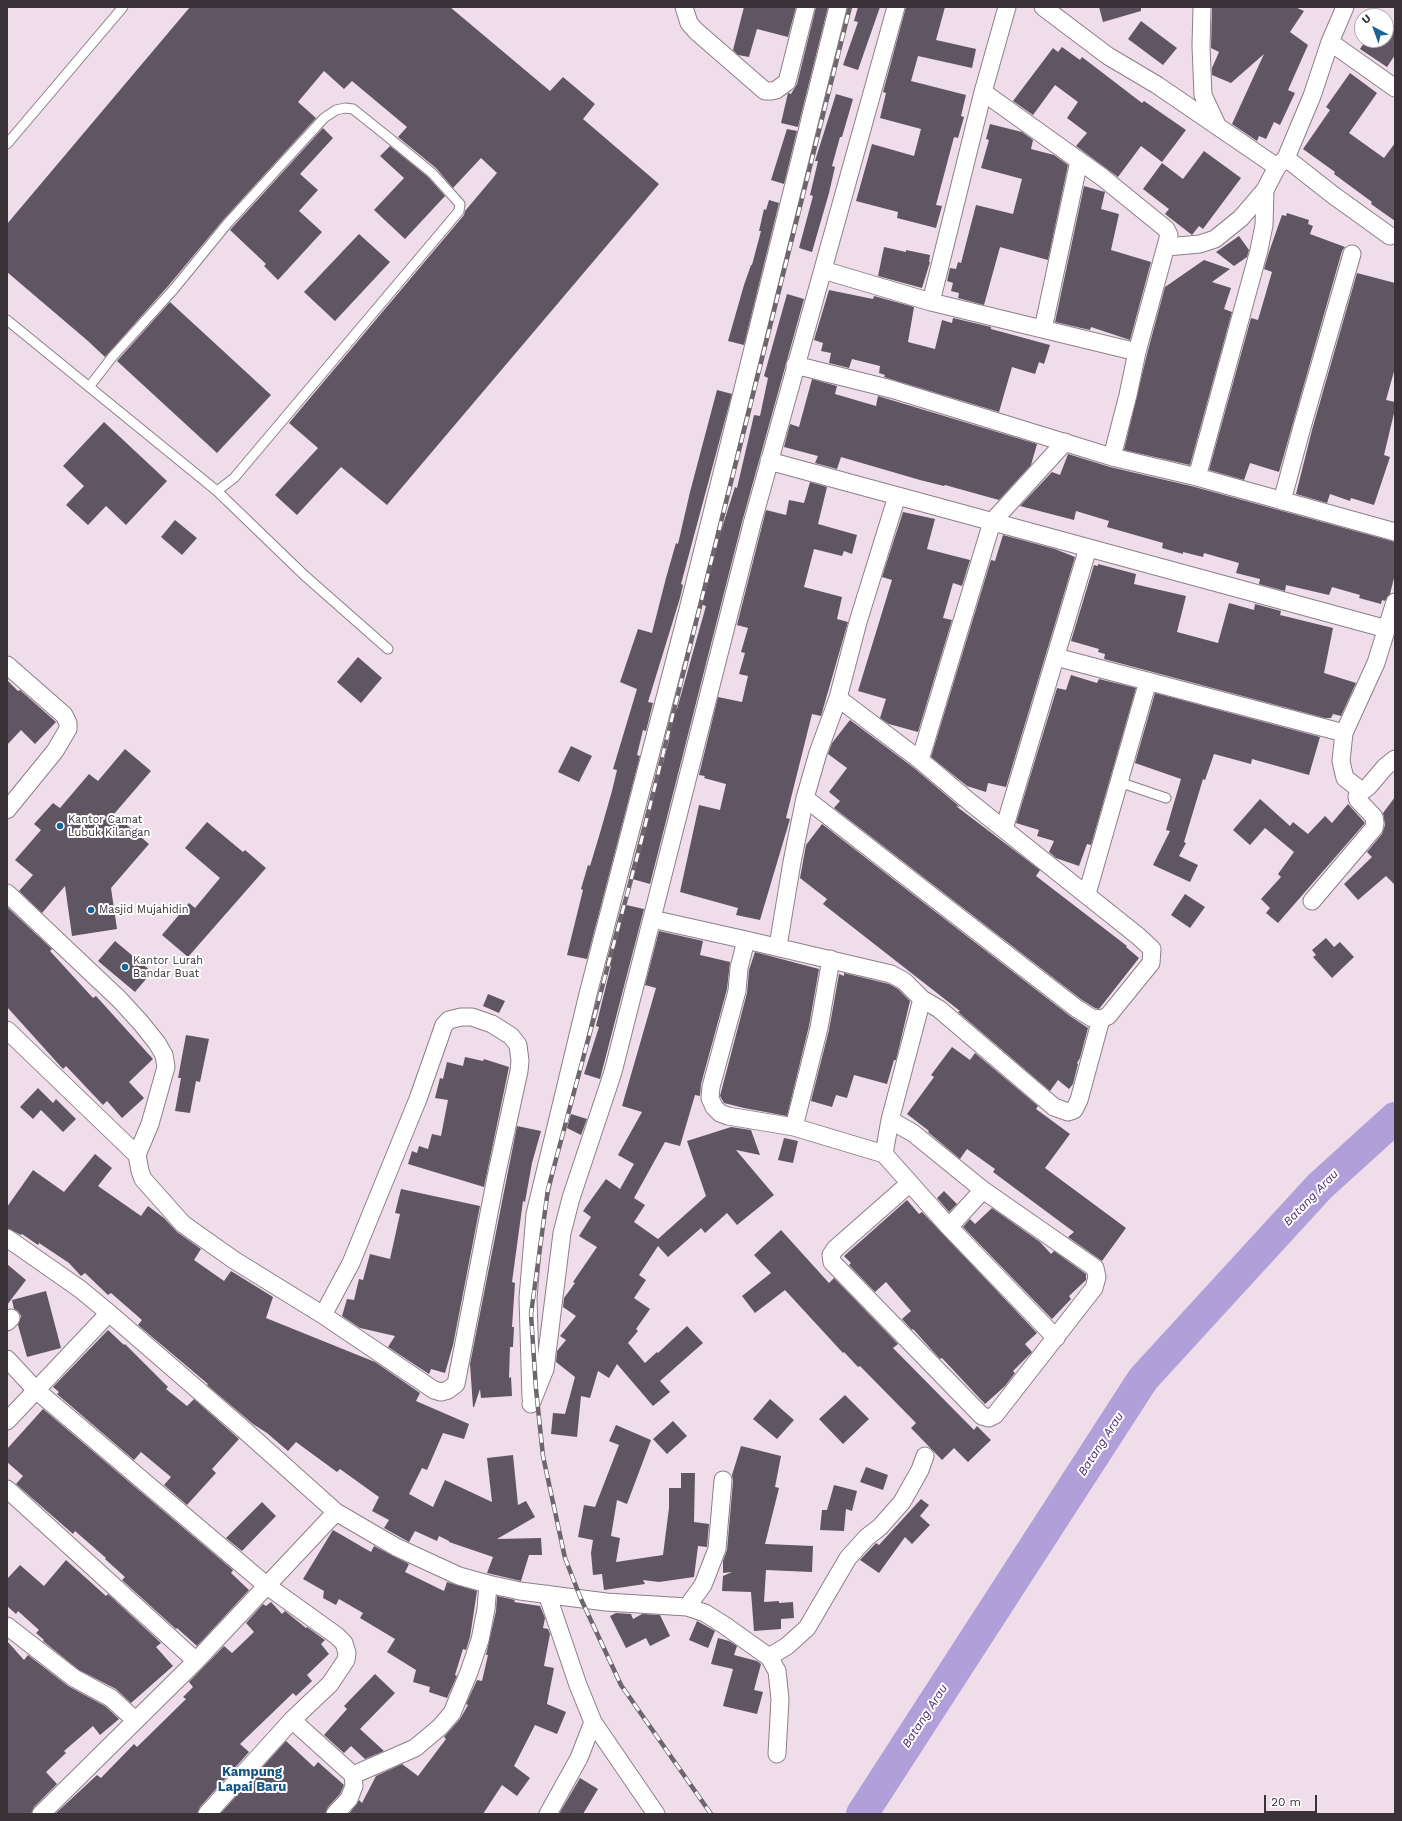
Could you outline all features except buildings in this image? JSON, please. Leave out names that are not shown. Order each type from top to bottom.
[{"type":"street","points":[[684,7],[689,23],[696,31],[765,91],[771,91],[776,90],[787,82],[806,7]]},
{"type":"street","points":[[838,7],[690,602],[588,994],[535,1214],[528,1298],[531,1404],[545,1369],[562,1233],[571,1198],[613,1072],[722,638],[769,461],[896,7]]},
{"type":"street","points":[[931,302],[1007,7]]},
{"type":"street","points":[[1043,7],[1108,56],[1157,85],[1219,128],[1282,163],[1333,196],[1390,236]]},
{"type":"street","points":[[1202,7],[1203,95],[1219,128]]},
{"type":"street","points":[[1167,247],[1200,244],[1214,239],[1241,218],[1265,190],[1282,163],[1312,96],[1330,42],[1345,7]]},
{"type":"street","points":[[1330,42],[1395,88]]},
{"type":"street","points":[[984,92],[1079,161],[1166,229],[1169,235],[1167,247],[1137,352],[1128,395],[1112,457]]},
{"type":"street","points":[[1044,329],[1079,161]]},
{"type":"street","points":[[1197,477],[1259,250],[1264,226],[1265,190]]},
{"type":"street","points":[[1282,501],[1352,254]]},
{"type":"street","points":[[823,270],[931,302],[1137,352]]},
{"type":"street","points":[[795,365],[891,389],[1112,457],[1197,477],[1395,532]]},
{"type":"street","points":[[920,760],[992,522],[1066,442]]},
{"type":"street","points":[[769,461],[1386,629]]},
{"type":"street","points":[[778,946],[792,862],[805,798],[818,753],[838,698],[863,607],[897,496]]},
{"type":"street","points":[[1004,829],[1088,548]]},
{"type":"street","points":[[1395,602],[1376,663],[1344,732],[1341,761],[1345,778],[1359,789],[1364,790],[1385,767],[1395,759]]},
{"type":"street","points":[[1056,656],[1344,732]]},
{"type":"street","points":[[7,665],[64,715],[68,723],[68,729],[55,751],[7,810]]},
{"type":"street","points":[[1087,894],[1148,681]]},
{"type":"street","points":[[805,798],[1076,1008],[1092,1018],[1101,1019],[1108,1016],[1151,963],[1153,953],[1148,945],[920,760],[838,698]]},
{"type":"street","points":[[1312,901],[1374,828],[1374,817],[1358,800],[1357,797],[1359,789]]},
{"type":"street","points":[[7,893],[120,1000],[145,1028],[164,1055],[166,1067],[150,1124],[137,1155],[143,1179],[182,1224],[234,1260],[323,1315],[434,1390],[441,1392],[448,1390],[456,1384],[496,1177],[519,1071],[520,1061],[518,1045],[511,1036],[492,1024],[472,1018],[461,1017],[449,1020],[444,1025],[418,1099],[351,1263],[323,1315]]},
{"type":"street","points":[[652,919],[778,946],[891,974],[904,981],[922,999],[939,1009],[1054,1107],[1068,1112],[1074,1110],[1079,1100],[1101,1019]]},
{"type":"street","points":[[746,940],[739,968],[736,991],[711,1086],[710,1098],[714,1107],[720,1113],[728,1116],[794,1127],[884,1154],[949,1227],[1056,1338]]},
{"type":"street","points":[[794,1127],[819,1028],[831,959]]},
{"type":"street","points":[[884,1154],[890,1120],[922,999]]},
{"type":"street","points":[[7,1030],[137,1155]]},
{"type":"street","points":[[890,1120],[914,1132],[983,1190],[1095,1268],[1097,1277],[1094,1288],[995,1415],[989,1418],[982,1416],[832,1262],[831,1255],[835,1249],[910,1183]]},
{"type":"street","points":[[949,1227],[983,1190]]},
{"type":"street","points":[[7,1238],[80,1290],[109,1313],[336,1512],[396,1547],[459,1576],[520,1591],[606,1602],[687,1607],[705,1613],[769,1657],[777,1671],[780,1699],[777,1754]]},
{"type":"street","points":[[7,1420],[109,1313]]},
{"type":"street","points":[[7,1359],[36,1390],[266,1585],[337,1636],[344,1643],[347,1653],[346,1660],[330,1684],[292,1720],[207,1814]]},
{"type":"street","points":[[769,1657],[791,1642],[807,1628],[848,1558],[867,1537],[880,1527],[902,1502],[917,1477],[925,1456]]},
{"type":"street","points":[[687,1607],[703,1585],[717,1549],[723,1480]]},
{"type":"street","points":[[7,1489],[196,1661]]},
{"type":"street","points":[[41,1814],[196,1661],[336,1512]]},
{"type":"street","points":[[352,1775],[415,1748],[440,1727],[452,1712],[480,1640],[486,1610],[488,1584]]},
{"type":"street","points":[[547,1594],[578,1686],[593,1722],[656,1814]]},
{"type":"street","points":[[7,1626],[74,1678],[111,1698],[135,1720]]},
{"type":"street","points":[[292,1720],[352,1775],[354,1786],[349,1798],[335,1814]]},
{"type":"street","points":[[548,1814],[579,1758],[593,1722]]},
{"type":"lane","points":[[7,144],[123,7]]},
{"type":"lane","points":[[89,388],[113,356],[174,289],[227,224],[324,118],[336,110],[352,109],[432,173],[460,204],[459,211],[234,478],[217,491]]},
{"type":"lane","points":[[7,320],[217,491],[304,575],[388,649]]},
{"type":"lane","points":[[1119,782],[1166,798]]},
{"type":"waterway","name":"Batang Arau","points":[[862,1814],[1143,1379],[1320,1186],[1395,1118]]},
{"type":"railway","points":[[711,1814],[621,1685],[581,1599],[565,1558],[543,1456],[536,1389],[531,1314],[548,1189],[639,850],[850,7]]},
{"type":"place","name":"Kantor Camat Lubuk Kilangan","points":[[60,826]]},
{"type":"place","name":"Masjid Mujahidin","points":[[91,910]]},
{"type":"place","name":"Kantor Lurah Bandar Buat","points":[[125,967]]},
{"type":"district","name":"Kampung Lapai Baru","points":[[252,1780]]}]
